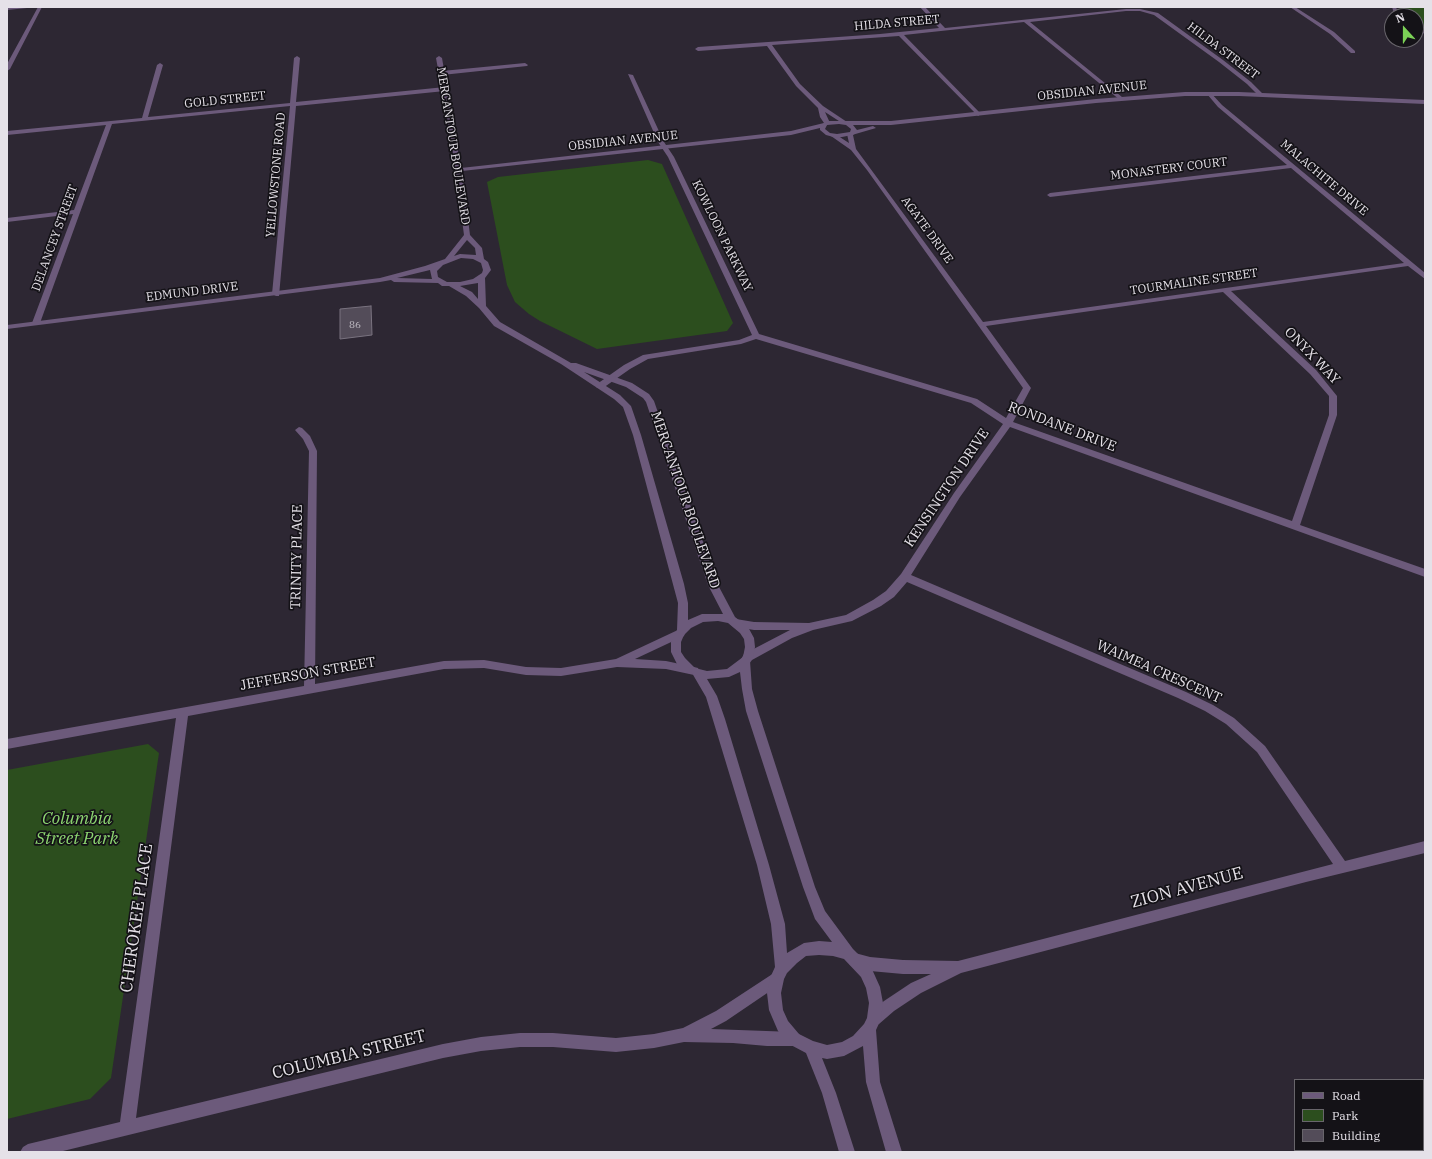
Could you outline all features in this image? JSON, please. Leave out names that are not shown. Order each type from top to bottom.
[{"type":"street","points":[[7,9],[27,7]]},
{"type":"street","points":[[7,68],[40,7]]},
{"type":"street","points":[[922,7],[943,29]]},
{"type":"street","points":[[1292,7],[1332,33],[1353,52]]},
{"type":"street","name":"HILDA STREET","points":[[698,49],[900,34],[1126,10],[1156,14],[1221,60],[1261,95]]},
{"type":"street","points":[[1026,21],[1120,98]]},
{"type":"street","points":[[900,34],[978,114]]},
{"type":"street","points":[[768,44],[793,79],[821,108],[846,123]]},
{"type":"street","name":"YELLOWSTONE ROAD","points":[[276,294],[297,58]]},
{"type":"street","name":"MERCANTOUR BOULEVARD","points":[[440,58],[467,235],[478,248],[480,259],[484,262],[487,270],[481,278]]},
{"type":"street","points":[[145,119],[160,65]]},
{"type":"street","points":[[442,73],[525,66]]},
{"type":"street","name":"KOWLOON PARKWAY","points":[[630,75],[661,142],[665,147],[756,336]]},
{"type":"street","name":"GOLD STREET","points":[[7,132],[445,89]]},
{"type":"street","name":"OBSIDIAN AVENUE","points":[[458,170],[791,133],[825,124],[891,123],[1120,98],[1210,94],[1425,102]]},
{"type":"street","name":"MALACHITE DRIVE","points":[[1210,94],[1220,106],[1425,277]]},
{"type":"street","name":"OBSIDIAN AVENUE","points":[[1297,97],[1425,109]]},
{"type":"street","points":[[821,108],[825,124],[822,129],[831,135]]},
{"type":"street","name":"DELANCEY STREET","points":[[36,323],[110,122]]},
{"type":"street","name":"AGATE DRIVE","points":[[846,123],[854,129],[851,133],[853,149]]},
{"type":"street","name":"OBSIDIAN AVENUE","points":[[791,133],[831,135],[851,133],[891,123]]},
{"type":"street","name":"AGATE DRIVE","points":[[831,135],[853,149],[982,324]]},
{"type":"street","name":"MONASTERY COURT","points":[[1050,195],[1292,166]]},
{"type":"street","points":[[7,220],[76,212]]},
{"type":"street","name":"MERCANTOUR BOULEVARD","points":[[380,280],[416,272],[443,261],[457,251],[467,235]]},
{"type":"street","points":[[440,281],[435,278],[433,271],[443,261],[460,256],[480,259]]},
{"type":"street","name":"TOURMALINE STREET","points":[[982,324],[1410,264]]},
{"type":"street","points":[[452,285],[468,283],[481,278],[482,306]]},
{"type":"street","points":[[380,280],[440,281]]},
{"type":"street","name":"EDMUND DRIVE","points":[[7,327],[380,280]]},
{"type":"street","name":"MERCANTOUR BOULEVARD","points":[[440,281],[452,285],[469,294],[507,331],[564,362],[617,397],[628,409],[679,584],[683,603],[681,631]]},
{"type":"street","name":"ONYX WAY","points":[[1225,290],[1313,372],[1333,396],[1333,415],[1295,526]]},
{"type":"street","name":"KENSINGTON DRIVE","points":[[746,659],[788,635],[812,626],[848,618],[864,611],[890,594],[905,577],[958,495],[1008,423],[1027,388],[982,324]]},
{"type":"street","points":[[600,386],[632,364],[652,355],[741,342],[756,336]]},
{"type":"street","name":"RONDANE DRIVE","points":[[756,336],[974,401],[1008,423],[1425,573]]},
{"type":"street","name":"MERCANTOUR BOULEVARD","points":[[564,362],[611,378],[638,390],[646,396],[652,405],[713,586],[733,622]]},
{"type":"street","name":"TRINITY PLACE","points":[[299,430],[307,438],[313,451],[309,689]]},
{"type":"street","name":"WAIMEA CRESCENT","points":[[905,577],[1210,708],[1230,721],[1261,749],[1343,868]]},
{"type":"street","points":[[871,1024],[858,1041],[844,1049],[827,1052],[811,1048],[794,1039],[783,1026],[776,1010],[774,993],[779,973],[778,924],[764,865],[711,696],[693,671],[681,662],[676,652],[676,642],[681,631],[687,625],[702,618],[718,617],[733,622],[744,630],[749,638],[750,647],[746,659],[747,690],[752,711],[809,886],[820,915],[851,957],[866,972],[873,987],[876,1003],[871,1024],[873,1082],[894,1152]]},
{"type":"street","name":"KENSINGTON DRIVE","points":[[733,622],[754,626],[812,626]]},
{"type":"street","name":"JEFFERSON STREET","points":[[617,663],[681,631]]},
{"type":"street","points":[[693,671],[707,675],[723,674],[738,668],[746,659]]},
{"type":"street","name":"JEFFERSON STREET","points":[[7,744],[444,665],[484,664],[526,671],[561,672],[617,663],[652,664],[693,671]]},
{"type":"street","name":"CHEROKEE PLACE","points":[[127,1128],[183,712]]},
{"type":"street","name":"ZION AVENUE","points":[[871,1024],[889,1006],[916,988],[959,966],[1425,846]]},
{"type":"street","points":[[779,973],[792,958],[804,950],[819,948],[833,949],[851,957]]},
{"type":"street","name":"ZION AVENUE","points":[[851,957],[870,964],[903,967],[959,966]]},
{"type":"street","name":"COLUMBIA STREET","points":[[684,1035],[721,1016],[779,973]]},
{"type":"street","name":"COLUMBIA STREET","points":[[28,1152],[443,1051],[481,1044],[520,1040],[553,1040],[616,1045],[654,1041],[684,1035],[794,1039]]},
{"type":"street","points":[[811,1048],[829,1093],[847,1152]]},
{"type":"green space","points":[[1425,7],[1425,30],[1424,8],[1399,8]]},
{"type":"green space","points":[[648,160],[662,164],[733,323],[727,331],[597,349],[540,321],[515,302],[507,285],[487,182],[498,177]]},
{"type":"green space","name":"Columbia Street Park","points":[[148,744],[159,753],[111,1078],[90,1099],[7,1119],[7,770]]},
{"type":"building","points":[[371,306],[372,335],[340,339],[340,309]]}]
